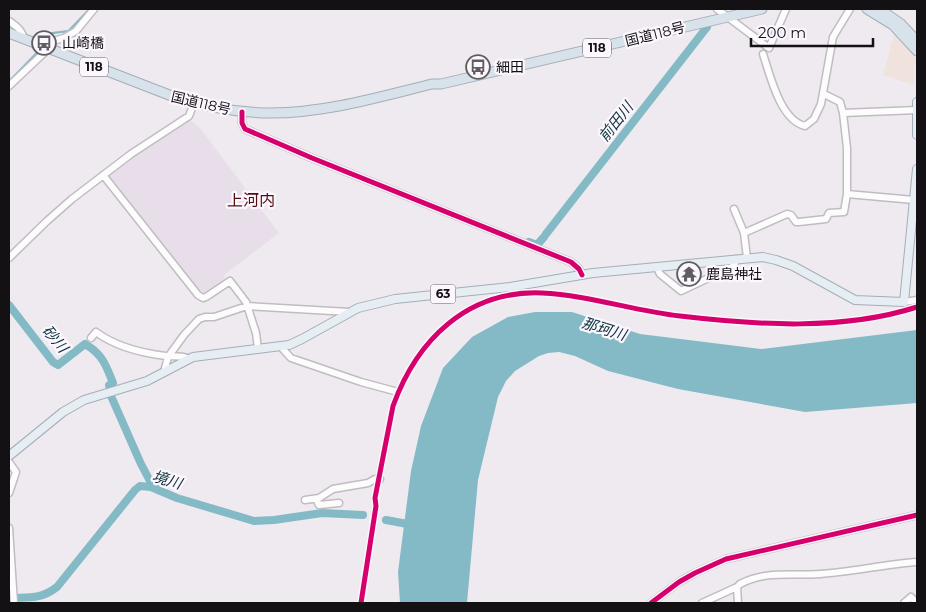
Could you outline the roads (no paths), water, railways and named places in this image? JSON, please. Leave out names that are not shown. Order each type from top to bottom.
[{"type":"highway","name":"国道118号","points":[[9,33],[153,90],[194,103],[242,112],[285,113],[325,109],[432,84],[441,84],[741,9]]},
{"type":"highway","name":"国道118号","points":[[722,13],[762,9]]},
{"type":"highway","points":[[867,9],[892,25],[917,51]]},
{"type":"highway","points":[[878,9],[901,24],[917,41]]},
{"type":"main road","points":[[917,107],[917,134]]},
{"type":"main road","points":[[904,302],[917,169]]},
{"type":"main road","name":"63","points":[[9,456],[72,406],[95,396],[140,383],[189,358],[204,354],[281,347],[302,339],[349,312],[370,304],[395,299],[501,288],[582,274],[747,258],[769,258],[785,262],[855,300],[904,302]]},
{"type":"street","points":[[9,86],[53,42],[76,32],[94,9]]},
{"type":"street","points":[[722,13],[768,48],[786,9]]},
{"type":"street","points":[[764,54],[776,94],[790,117],[798,124],[805,126],[814,119],[821,104],[833,36],[850,9]]},
{"type":"street","points":[[9,21],[23,34],[24,39]]},
{"type":"street","points":[[744,233],[787,214],[791,215],[796,222],[799,222],[826,219],[829,212],[844,212],[847,194],[847,148],[843,113],[840,102],[824,94]]},
{"type":"street","points":[[9,258],[47,221],[104,175],[145,144],[189,116],[194,103]]},
{"type":"street","points":[[843,113],[917,107]]},
{"type":"street","points":[[242,112],[244,128],[252,132],[571,262],[582,274]]},
{"type":"street","points":[[104,175],[198,295],[203,298],[206,297],[230,281],[247,306],[256,333],[258,350]]},
{"type":"street","points":[[847,194],[914,200]]},
{"type":"street","points":[[734,209],[744,233],[747,258]]},
{"type":"street","points":[[657,268],[660,274],[681,291],[734,266],[736,259]]},
{"type":"street","points":[[904,302],[917,300]]},
{"type":"street","points":[[164,372],[168,357],[199,319],[214,317],[247,306],[349,312]]},
{"type":"street","points":[[91,338],[96,332],[112,342],[130,349],[168,357],[189,358]]},
{"type":"street","points":[[281,347],[291,358],[361,382],[398,392]]},
{"type":"street","points":[[9,462],[16,472],[9,493]]},
{"type":"street","points":[[305,500],[316,499],[333,489],[380,479]]},
{"type":"street","points":[[316,499],[319,505],[339,503]]},
{"type":"street","points":[[651,603],[679,582],[726,559],[914,515]]},
{"type":"street","points":[[9,528],[10,570],[14,603]]},
{"type":"street","points":[[702,603],[744,582],[772,574],[820,574],[871,566],[917,562]]},
{"type":"street","points":[[737,587],[738,603]]},
{"type":"street","points":[[904,603],[911,597],[917,603]]},
{"type":"water","points":[[88,9],[92,9],[69,32],[47,35],[40,51],[9,84],[9,80],[38,50],[46,34],[68,30]]},
{"type":"water","name":"那珂川","points":[[535,312],[572,312],[640,334],[761,349],[917,330],[917,403],[805,412],[678,389],[608,371],[575,356],[559,352],[539,356],[515,371],[506,381],[498,397],[478,480],[467,603],[400,603],[398,572],[411,471],[421,426],[443,368],[472,337],[508,317]]},
{"type":"waterway","name":"前田川","points":[[546,234],[707,27]]},
{"type":"waterway","name":"前田川","points":[[529,242],[537,245],[544,237]]},
{"type":"waterway","name":"砂川","points":[[9,305],[53,362],[58,365],[85,344]]},
{"type":"waterway","name":"砂川","points":[[88,346],[97,353],[106,367],[113,383],[109,385],[110,389]]},
{"type":"waterway","name":"砂川","points":[[111,396],[141,464],[150,481],[158,490]]},
{"type":"waterway","name":"境川","points":[[9,598],[40,596],[57,587],[140,486],[151,487],[177,498],[254,521],[322,513],[363,515]]},
{"type":"waterway","name":"境川","points":[[386,520],[413,525]]},
{"type":"place","name":"山崎橋","points":[[44,43]]},
{"type":"place","name":"細田","points":[[478,67]]},
{"type":"place","name":"鹿島神社","points":[[689,274]]},
{"type":"district","name":"上河内","points":[[251,200]]}]
